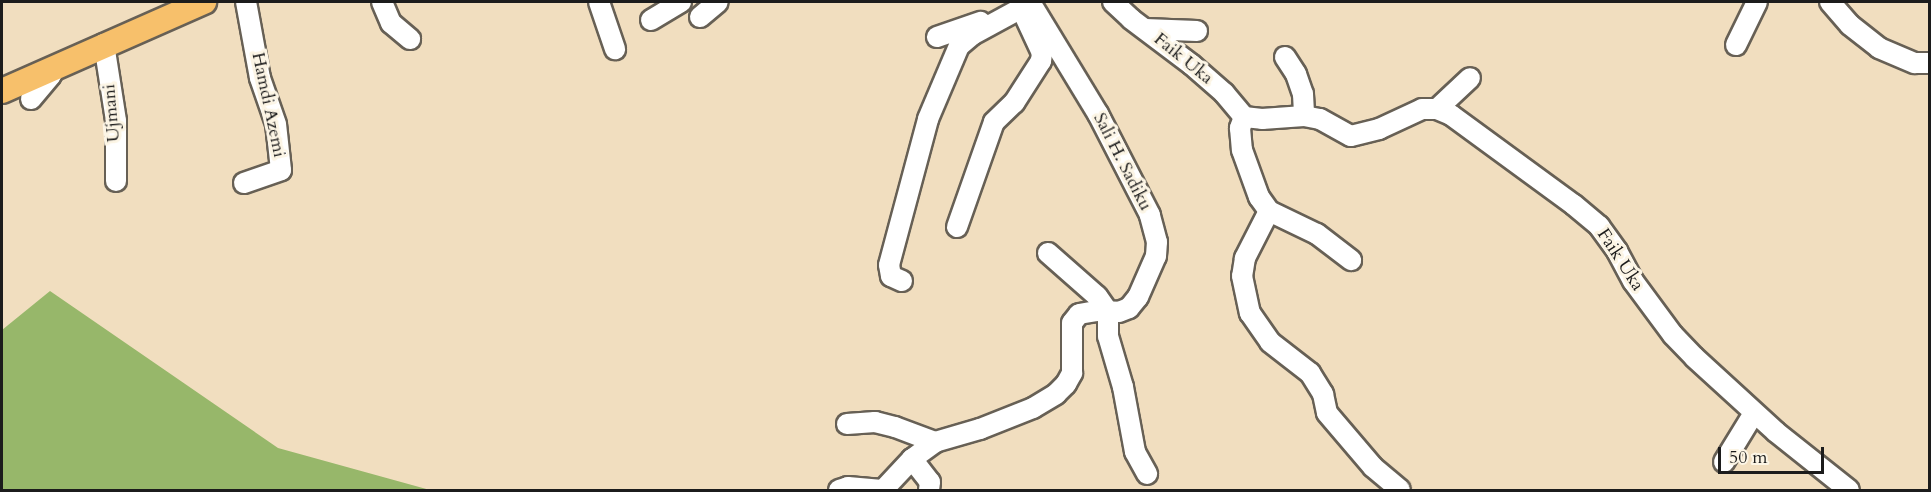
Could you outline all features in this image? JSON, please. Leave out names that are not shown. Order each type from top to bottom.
[{"type":"main road","points":[[2,91],[104,44],[204,2]]},
{"type":"street","name":"Hamdi Azemi","points":[[244,183],[281,170],[276,124],[260,78],[246,2]]},
{"type":"street","points":[[382,2],[391,23],[410,39]]},
{"type":"street","points":[[599,2],[615,49]]},
{"type":"street","points":[[651,20],[681,2]]},
{"type":"street","points":[[700,17],[718,2]]},
{"type":"street","name":"Faik Uka","points":[[1113,2],[1224,93],[1244,117]]},
{"type":"street","points":[[1736,45],[1757,2]]},
{"type":"street","points":[[1830,2],[1850,25],[1879,48],[1915,63],[1929,63]]},
{"type":"street","points":[[902,281],[891,276],[889,265],[928,119],[959,46],[964,40],[1027,5],[1042,53],[1041,61],[1014,103],[994,122],[957,227]]},
{"type":"street","name":"Sali H. Sadiku","points":[[839,490],[848,487],[883,490],[912,459],[935,442],[980,429],[1033,408],[1056,394],[1066,384],[1072,373],[1072,323],[1078,314],[1088,311],[1119,312],[1129,308],[1138,297],[1156,256],[1154,228],[1098,114],[1027,5]]},
{"type":"street","points":[[937,37],[975,23],[997,21]]},
{"type":"street","name":"Faik Uka","points":[[1145,29],[1197,31]]},
{"type":"street","name":"Ujmani","points":[[104,44],[116,121],[116,181]]},
{"type":"street","points":[[1285,57],[1296,74],[1303,94],[1304,116]]},
{"type":"street","points":[[31,99],[51,75],[54,67]]},
{"type":"street","points":[[1351,260],[1317,234],[1269,211],[1259,196],[1242,150],[1240,128],[1244,117],[1262,119],[1304,116],[1320,119],[1352,136],[1372,132],[1422,109],[1437,109],[1470,78]]},
{"type":"street","name":"Faik Uka","points":[[1437,109],[1459,121],[1599,226],[1617,251],[1633,281],[1673,335],[1754,413],[1849,490]]},
{"type":"street","points":[[1269,211],[1245,258],[1242,276],[1244,295],[1250,313],[1258,328],[1270,342],[1310,373],[1323,394],[1327,414],[1373,467],[1400,490]]},
{"type":"street","points":[[1048,253],[1097,296],[1108,312],[1108,336],[1123,387],[1135,452],[1147,474]]},
{"type":"street","points":[[1724,462],[1754,413]]},
{"type":"street","points":[[847,424],[876,422],[935,442]]},
{"type":"street","points":[[912,459],[930,482],[930,490]]},
{"type":"green space","points":[[50,291],[278,448],[430,490],[2,490],[2,330]]}]
